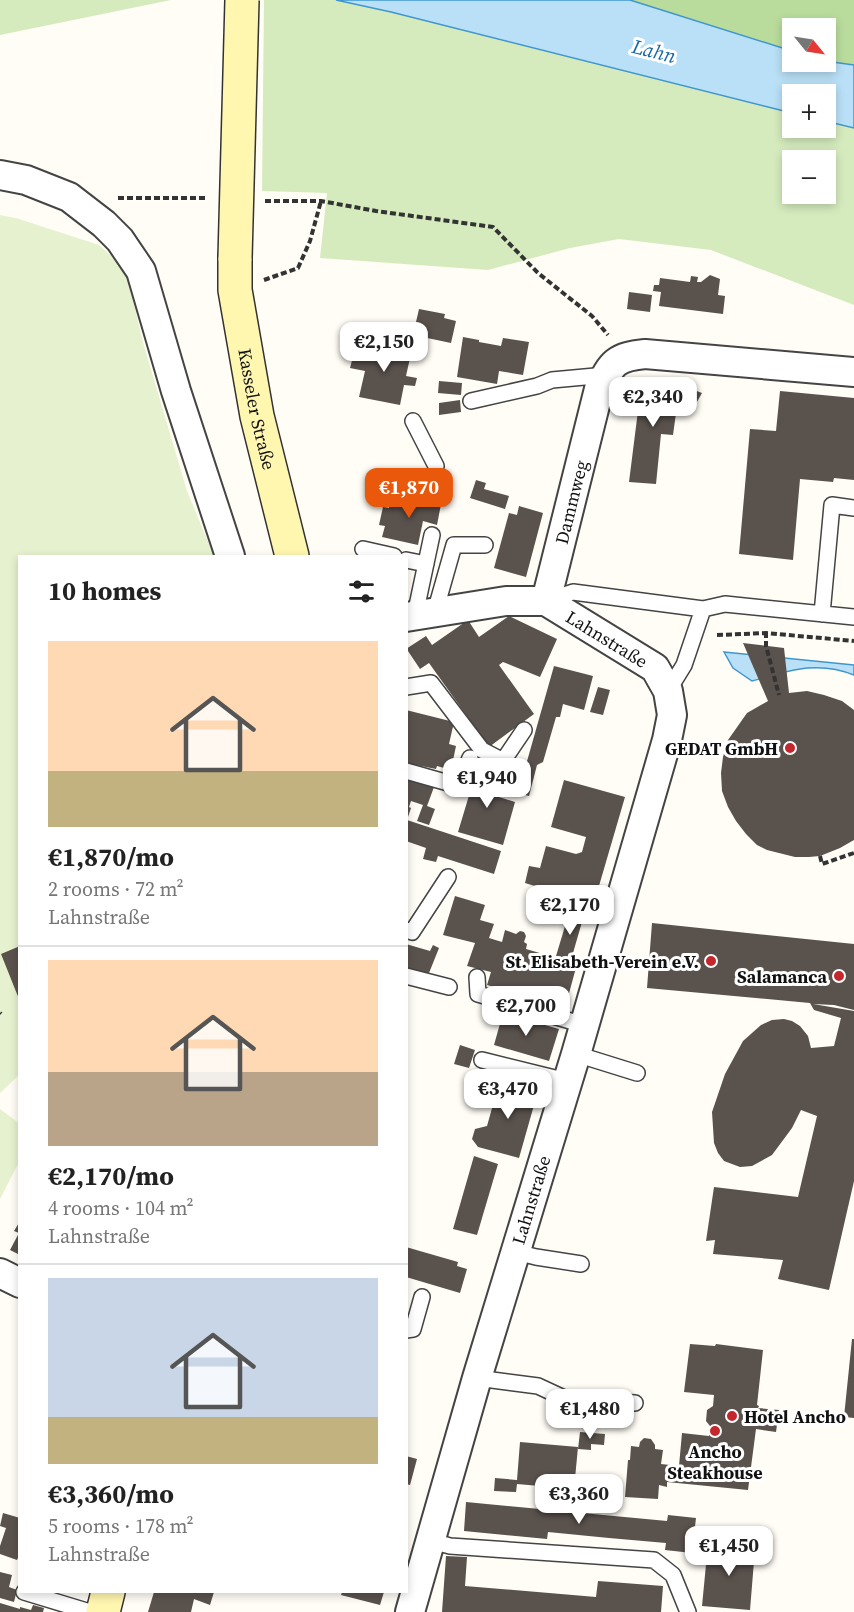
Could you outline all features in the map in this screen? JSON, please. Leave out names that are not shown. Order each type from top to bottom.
[{"type":"main road","name":"Kasseler Straße","points":[[242,0],[236,290],[257,416],[292,555]]},
{"type":"main road","points":[[103,1612],[108,1593]]},
{"type":"street","points":[[0,175],[26,180],[69,197],[104,224],[120,240],[141,271],[176,391],[230,555]]},
{"type":"street","points":[[626,356],[645,354],[854,372]]},
{"type":"street","name":"Dammweg","points":[[546,601],[599,389],[614,363],[626,356]]},
{"type":"street","name":"Lahnstraße","points":[[410,1612],[477,1378],[576,1054],[667,740],[672,715],[668,691],[655,668],[546,601],[506,601],[419,615]]},
{"type":"street","points":[[0,1273],[18,1282]]},
{"type":"lane","points":[[471,401],[537,386],[552,380],[606,375]]},
{"type":"lane","points":[[413,421],[436,466]]},
{"type":"lane","points":[[822,614],[832,505],[854,508]]},
{"type":"lane","points":[[419,615],[432,535]]},
{"type":"lane","points":[[419,615],[454,545],[485,544]]},
{"type":"lane","points":[[363,549],[389,555]]},
{"type":"lane","points":[[408,560],[426,564]]},
{"type":"lane","points":[[546,601],[573,592],[703,609],[725,604],[854,617]]},
{"type":"lane","points":[[668,691],[684,665],[703,609]]},
{"type":"lane","points":[[408,687],[431,683],[482,750],[503,761],[524,730]]},
{"type":"lane","points":[[408,772],[459,786],[470,758]]},
{"type":"lane","points":[[408,931],[412,932],[448,877]]},
{"type":"lane","points":[[408,977],[449,987]]},
{"type":"lane","points":[[477,977],[478,994],[584,1025]]},
{"type":"lane","points":[[576,1054],[637,1073]]},
{"type":"lane","points":[[482,1060],[567,1081]]},
{"type":"lane","points":[[516,1252],[581,1264]]},
{"type":"lane","points":[[408,1330],[413,1329],[422,1297]]},
{"type":"lane","points":[[477,1378],[538,1386],[566,1399],[635,1403]]},
{"type":"lane","points":[[431,1541],[450,1546],[654,1560],[674,1575],[688,1612]]},
{"type":"lane","points":[[27,1593],[90,1612]]},
{"type":"path","points":[[69,197],[215,199]]},
{"type":"path","points":[[262,201],[321,201],[494,227],[538,273],[592,316],[626,356]]},
{"type":"path","points":[[298,268],[310,241],[321,201]]},
{"type":"path","points":[[713,645],[716,635],[766,633],[854,641]]},
{"type":"path","points":[[766,646],[778,695]]},
{"type":"path","points":[[820,856],[822,864],[854,853]]},
{"type":"green space","points":[[0,0],[171,0],[0,35]]},
{"type":"green space","points":[[264,0],[336,0],[782,110],[782,138],[836,138],[836,124],[854,128],[854,305],[711,250],[619,239],[570,248],[488,270],[320,258],[327,193],[262,191]]},
{"type":"green space","points":[[630,0],[854,0],[854,65],[836,63],[836,18],[782,18],[782,48]]},
{"type":"green space","points":[[0,215],[99,245],[117,261],[129,281],[142,339],[187,491],[214,555],[18,555],[18,1076],[0,1093]]},
{"type":"green space","points":[[0,1109],[18,1122],[18,1164],[0,1199]]},
{"type":"water","name":"Lahn","points":[[336,0],[630,0],[782,48],[782,72],[836,72],[836,63],[854,65],[854,128],[836,124],[836,84],[782,84],[782,110]]},
{"type":"water","points":[[724,652],[854,665],[854,675],[828,668],[815,668],[790,671],[752,681],[733,668]]},
{"type":"building","points":[[710,275],[720,279],[718,295],[725,296],[723,314],[659,306],[661,292],[653,291],[654,285],[659,285],[660,278],[690,282],[691,276],[698,277],[697,282],[701,282]]},
{"type":"building","points":[[629,292],[652,295],[650,312],[627,309]]},
{"type":"building","points":[[419,309],[445,314],[444,318],[456,321],[451,343],[413,335]]},
{"type":"building","points":[[463,337],[501,346],[503,338],[529,342],[523,375],[499,371],[497,384],[457,377]]},
{"type":"building","points":[[381,342],[412,349],[406,376],[417,378],[415,386],[404,385],[400,405],[359,397],[365,371],[350,368],[355,349],[378,354]]},
{"type":"building","points":[[642,379],[680,384],[673,435],[661,434],[656,484],[629,482]]},
{"type":"building","points":[[439,381],[462,383],[461,395],[438,393]]},
{"type":"building","points":[[694,390],[702,393],[694,407],[686,404]]},
{"type":"building","points":[[780,391],[854,398],[854,480],[834,478],[833,482],[800,479],[793,560],[739,554],[750,429],[776,431]]},
{"type":"building","points":[[460,400],[461,412],[439,415],[439,403]]},
{"type":"building","points":[[476,480],[486,483],[484,489],[509,496],[505,509],[470,498]]},
{"type":"building","points":[[429,495],[442,499],[437,525],[423,521],[418,545],[382,537],[385,526],[379,525],[383,507],[389,508],[392,497],[426,505]]},
{"type":"building","points":[[519,506],[543,513],[526,577],[494,568],[509,513],[517,515]]},
{"type":"building","points":[[509,616],[557,639],[540,677],[503,662],[499,665],[534,714],[489,747],[429,663],[420,669],[408,651],[408,648],[426,636],[432,645],[468,620],[479,637]]},
{"type":"building","name":"GEDAT GmbH","points":[[743,643],[784,648],[789,693],[807,691],[824,695],[842,701],[854,710],[854,840],[840,848],[820,856],[809,857],[795,857],[767,850],[757,845],[746,834],[728,807],[722,791],[721,773],[728,740],[747,713],[768,701]]},
{"type":"building","points":[[554,666],[593,676],[584,710],[563,704],[560,717],[556,717],[543,762],[537,765],[529,796],[518,793]]},
{"type":"building","points":[[598,687],[610,690],[603,715],[590,712]]},
{"type":"building","points":[[408,710],[454,722],[449,744],[456,746],[451,770],[437,766],[436,769],[408,763]]},
{"type":"building","points":[[477,769],[504,776],[499,797],[515,802],[503,845],[458,832]]},
{"type":"building","points":[[408,780],[434,787],[427,806],[435,809],[429,825],[417,821],[423,805],[411,801],[409,807],[411,808],[408,817]]},
{"type":"building","points":[[564,780],[625,797],[594,903],[565,895],[562,903],[548,899],[551,891],[525,883],[529,866],[540,868],[546,846],[576,854],[582,852],[586,837],[551,827]]},
{"type":"building","points":[[408,820],[501,851],[494,874],[438,856],[436,862],[423,859],[426,848],[408,842]]},
{"type":"building","points":[[455,896],[485,905],[480,920],[494,924],[489,938],[502,942],[505,930],[516,934],[520,931],[524,932],[526,949],[577,964],[565,1008],[487,985],[491,972],[467,966],[475,943],[443,935]]},
{"type":"building","points":[[569,913],[584,915],[571,960],[556,956]]},
{"type":"building","points":[[652,923],[854,944],[854,1010],[834,1005],[813,1004],[854,1011],[854,1181],[829,1290],[778,1279],[783,1260],[713,1254],[715,1240],[706,1241],[714,1187],[798,1197],[817,1116],[801,1110],[792,1128],[772,1155],[752,1166],[740,1167],[724,1161],[714,1143],[712,1112],[725,1074],[743,1041],[761,1025],[772,1020],[784,1019],[800,1026],[808,1036],[811,1048],[834,1046],[841,1018],[814,1010],[810,1003],[647,988]]},
{"type":"building","points":[[408,945],[430,951],[433,945],[439,948],[429,973],[408,968]]},
{"type":"building","points":[[18,947],[18,996],[1,954]]},
{"type":"building","points":[[503,1013],[559,1029],[549,1061],[494,1045]]},
{"type":"building","points":[[460,1045],[475,1050],[469,1068],[454,1064]]},
{"type":"building","points":[[500,1080],[538,1091],[519,1158],[478,1147],[472,1139],[475,1129],[487,1126]]},
{"type":"building","points":[[474,1156],[498,1164],[477,1235],[453,1229]]},
{"type":"building","points":[[18,1235],[18,1254],[10,1250]]},
{"type":"building","points":[[408,1248],[458,1262],[457,1266],[467,1269],[460,1293],[408,1278]]},
{"type":"building","points":[[852,1339],[854,1339],[854,1418],[844,1417]]},
{"type":"building","name":"Hotel Ancho","points":[[690,1344],[715,1346],[716,1344],[763,1350],[757,1405],[758,1408],[779,1410],[776,1432],[756,1429],[748,1490],[667,1482],[667,1487],[659,1485],[658,1499],[625,1497],[631,1446],[639,1447],[644,1438],[651,1439],[655,1449],[663,1450],[661,1464],[679,1466],[682,1433],[709,1436],[710,1426],[706,1421],[707,1410],[713,1406],[714,1395],[684,1392]]},
{"type":"building","points":[[580,1432],[605,1434],[604,1445],[591,1444],[591,1450],[578,1449]]},
{"type":"building","points":[[520,1442],[578,1447],[574,1489],[517,1484],[516,1492],[494,1491],[495,1478],[517,1480]]},
{"type":"building","points":[[408,1457],[417,1459],[410,1485],[408,1484]]},
{"type":"building","points":[[466,1502],[667,1521],[668,1515],[696,1518],[692,1553],[665,1550],[666,1543],[548,1532],[547,1539],[464,1531]]},
{"type":"building","points":[[3,1513],[18,1517],[17,1560],[0,1554],[6,1528],[0,1526]]},
{"type":"building","points":[[708,1544],[755,1549],[750,1610],[702,1606]]},
{"type":"building","points":[[446,1556],[467,1557],[465,1586],[596,1597],[598,1581],[663,1586],[661,1612],[442,1612]]},
{"type":"building","points":[[0,1572],[12,1575],[9,1587],[17,1590],[14,1602],[0,1598]]},
{"type":"building","points":[[154,1593],[214,1593],[210,1605],[194,1599],[191,1612],[148,1612]]},
{"type":"building","points":[[342,1593],[384,1593],[380,1605],[341,1595]]},
{"type":"building","points":[[0,1603],[20,1609],[20,1607],[31,1610],[33,1605],[44,1608],[43,1612],[0,1612]]},
{"type":"place","name":"GEDAT GmbH","points":[[790,748]]},
{"type":"place","name":"St. Elisabeth-Verein e.V.","points":[[711,961]]},
{"type":"place","name":"Salamanca","points":[[839,976]]},
{"type":"place","name":"Hotel Ancho","points":[[732,1416]]},
{"type":"place","name":"Ancho Steakhouse","points":[[715,1431]]}]
